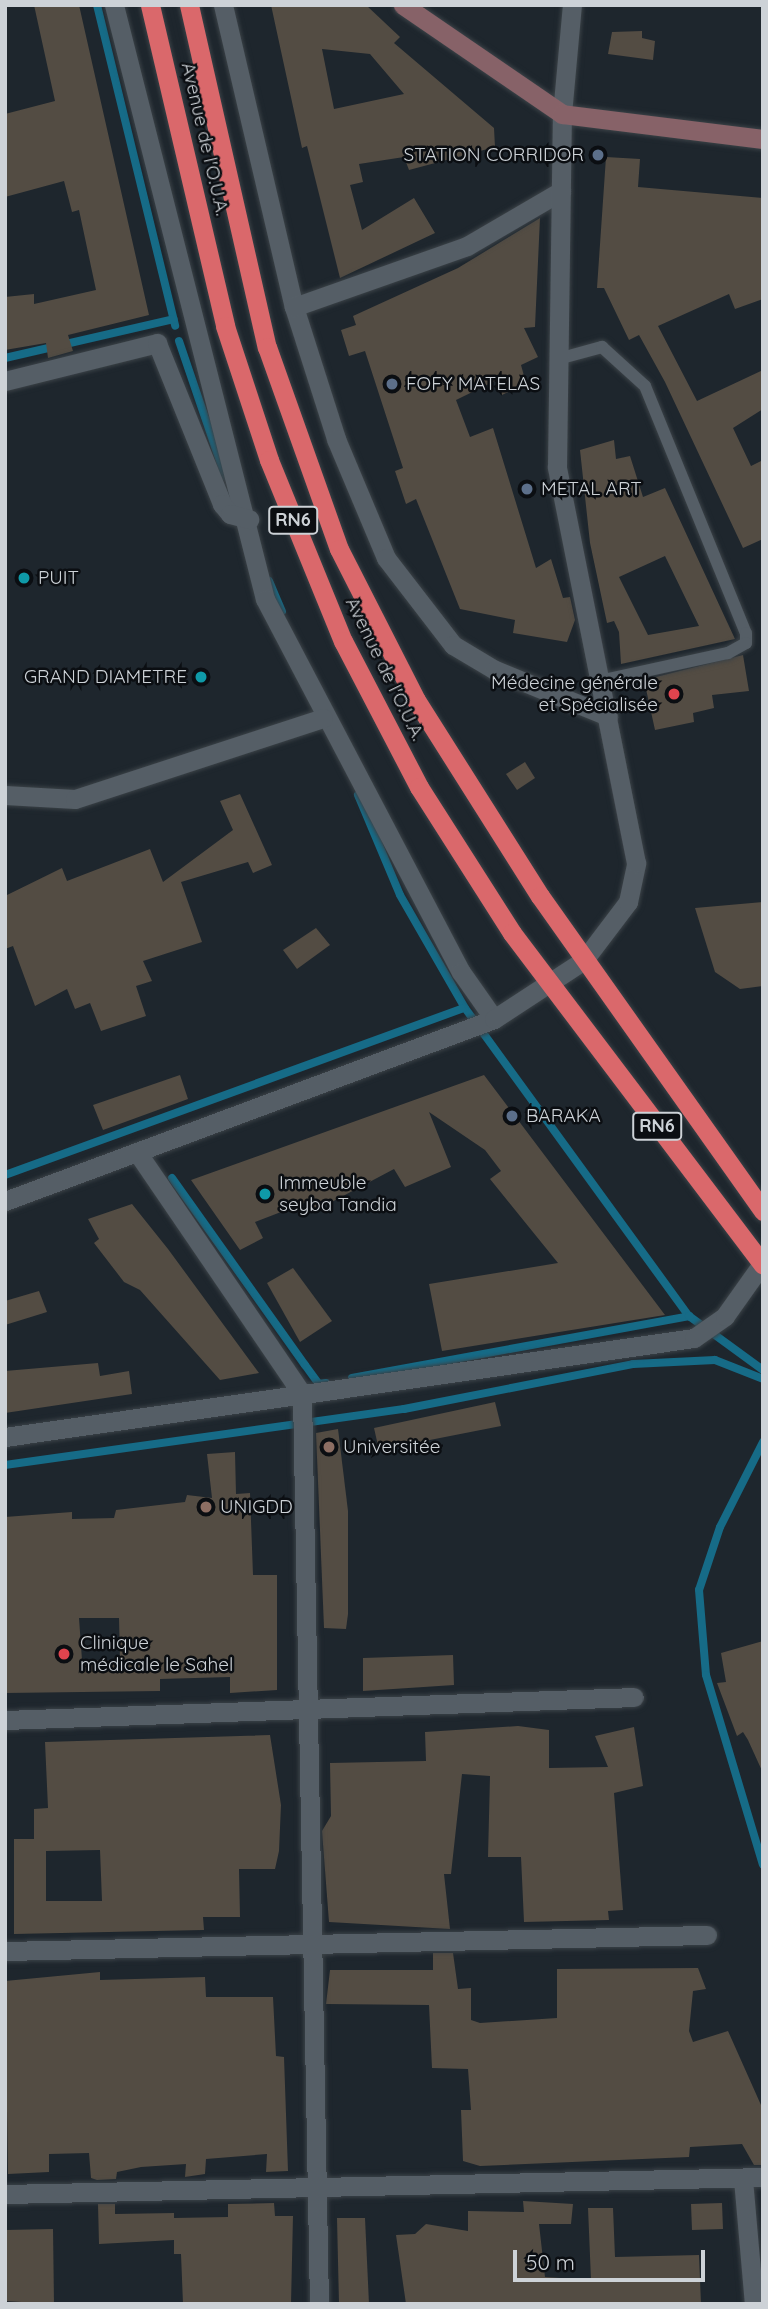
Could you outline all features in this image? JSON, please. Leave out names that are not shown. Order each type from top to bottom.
[{"type":"highway","name":"Avenue de l'O.U.A.","points":[[150,5],[225,326],[290,512],[343,640],[419,787],[551,987],[762,1264]]},
{"type":"highway","name":"Avenue de l'O.U.A.","points":[[189,5],[267,347],[339,549],[416,700],[584,960],[763,1211]]},
{"type":"main road","points":[[403,5],[562,114],[763,139]]},
{"type":"street","points":[[114,5],[216,424],[249,519],[265,599],[323,718],[461,972],[494,1018]]},
{"type":"street","points":[[223,5],[294,307],[336,439],[386,558],[429,619],[453,645],[495,670],[608,716]]},
{"type":"street","points":[[5,1201],[494,1018],[551,987],[584,960],[635,883],[608,716],[564,524],[557,467],[562,114],[572,5]]},
{"type":"street","points":[[294,307],[467,247],[561,191]]},
{"type":"street","points":[[5,381],[157,343],[222,504],[230,514],[249,519]]},
{"type":"street","points":[[5,795],[75,799],[323,718]]},
{"type":"street","points":[[137,1152],[302,1394],[318,2304]]},
{"type":"street","points":[[5,1437],[694,1338],[725,1316],[762,1264]]},
{"type":"street","points":[[5,1720],[634,1697]]},
{"type":"street","points":[[5,1951],[707,1935]]},
{"type":"street","points":[[5,2194],[316,2185],[753,2178],[754,2304]]},
{"type":"lane","points":[[558,359],[601,347],[645,386],[746,633],[746,643],[728,653],[600,681]]},
{"type":"building","points":[[34,5],[79,5],[149,315],[68,335],[73,351],[48,358],[46,343],[5,350],[5,297],[34,294],[34,304],[96,290],[79,210],[72,212],[64,181],[5,197],[5,114],[55,101]]},
{"type":"building","points":[[271,5],[366,5],[400,37],[394,43],[494,128],[495,147],[409,170],[404,157],[359,164],[363,182],[350,185],[362,230],[414,198],[435,233],[340,278],[307,146],[302,148]],"holes":[[[322,49],[370,54],[404,94],[334,109]]]},
{"type":"building","points":[[642,31],[642,38],[655,41],[653,60],[608,54],[612,32]]},
{"type":"building","points":[[606,157],[640,159],[638,187],[763,198],[763,299],[735,309],[729,294],[658,326],[697,401],[763,370],[763,409],[733,428],[751,466],[763,460],[763,539],[743,548],[665,382],[639,335],[629,340],[604,288],[597,288]]},
{"type":"building","points":[[540,218],[535,327],[524,328],[538,357],[521,365],[526,383],[502,395],[495,381],[456,400],[470,437],[493,428],[536,568],[551,559],[563,598],[570,597],[575,620],[567,642],[513,633],[515,620],[460,609],[416,499],[406,504],[395,471],[403,468],[365,351],[349,356],[341,330],[356,325],[353,316],[458,268]]},
{"type":"building","points":[[614,440],[616,459],[630,456],[643,497],[665,488],[735,639],[621,664],[619,632],[614,621],[607,623],[590,543],[580,450]],"holes":[[[665,556],[699,626],[648,635],[619,577]]]},
{"type":"building","name":"Médecine générale et Spécialisée","points":[[743,655],[749,691],[712,695],[714,708],[693,713],[694,722],[655,730],[644,680]]},
{"type":"building","points":[[525,762],[535,778],[517,790],[506,774]]},
{"type":"building","points":[[240,794],[272,865],[253,873],[248,862],[181,882],[202,942],[143,961],[152,981],[136,986],[146,1016],[101,1031],[90,1003],[75,1009],[67,989],[35,1006],[13,946],[5,949],[5,896],[62,868],[67,881],[150,849],[163,882],[233,830],[220,801]]},
{"type":"building","points":[[763,902],[763,986],[740,989],[715,972],[695,908]]},
{"type":"building","points":[[316,928],[330,945],[297,969],[283,950]]},
{"type":"building","points":[[180,1075],[188,1099],[103,1130],[93,1105]]},
{"type":"building","name":"Immeuble seyba Tandia","points":[[484,1075],[665,1315],[442,1351],[429,1284],[558,1263],[490,1179],[501,1171],[485,1150],[429,1112],[451,1167],[405,1187],[394,1169],[311,1213],[307,1202],[255,1222],[263,1238],[240,1250],[191,1180]]},
{"type":"building","points":[[132,1204],[259,1373],[220,1380],[140,1290],[124,1282],[94,1243],[99,1239],[88,1219]]},
{"type":"building","points":[[293,1268],[332,1321],[300,1342],[267,1283]]},
{"type":"building","points":[[39,1291],[47,1312],[5,1325],[5,1301]]},
{"type":"building","points":[[98,1363],[100,1376],[129,1371],[132,1394],[5,1413],[5,1371]]},
{"type":"building","points":[[495,1402],[501,1426],[379,1450],[374,1428]]},
{"type":"building","points":[[338,1429],[348,1511],[346,1629],[324,1628],[316,1433]]},
{"type":"building","points":[[235,1452],[236,1494],[250,1493],[253,1575],[277,1575],[277,1690],[230,1693],[230,1677],[160,1679],[160,1691],[5,1693],[5,1517],[72,1512],[72,1519],[114,1518],[116,1510],[185,1502],[187,1495],[212,1498],[207,1454]],"holes":[[[79,1618],[119,1618],[120,1661],[82,1660]]]},
{"type":"building","points":[[763,1641],[763,1773],[743,1732],[737,1736],[717,1683],[726,1682],[721,1653]]},
{"type":"building","points":[[453,1655],[454,1685],[363,1691],[363,1658]]},
{"type":"building","points":[[518,1726],[549,1730],[549,1768],[608,1767],[595,1736],[634,1727],[643,1786],[614,1793],[623,1910],[608,1911],[609,1920],[524,1922],[521,1857],[488,1857],[490,1776],[462,1774],[451,1874],[444,1874],[450,1929],[329,1922],[322,1831],[331,1816],[330,1763],[426,1761],[425,1732]]},
{"type":"building","points":[[270,1735],[281,1805],[279,1851],[275,1869],[239,1869],[240,1917],[203,1917],[204,1930],[14,1934],[14,1839],[34,1839],[34,1809],[48,1808],[45,1742]],"holes":[[[100,1850],[102,1901],[46,1901],[46,1851]]]},
{"type":"building","points":[[433,1953],[453,1953],[458,1989],[471,1988],[471,2020],[480,2023],[557,2018],[557,1969],[698,1968],[706,1989],[693,1991],[689,2031],[693,2042],[728,2031],[761,2105],[763,2165],[754,2165],[742,2144],[690,2147],[689,2157],[480,2166],[463,2161],[461,2110],[471,2110],[468,2069],[432,2068],[429,2005],[326,2004],[330,1970],[433,1970]]},
{"type":"building","points":[[100,1972],[100,1980],[205,1977],[206,1997],[273,1997],[276,2056],[284,2057],[288,2171],[266,2172],[267,2154],[206,2159],[205,2174],[185,2177],[186,2164],[141,2167],[117,2172],[116,2179],[97,2180],[91,2178],[89,2153],[49,2154],[49,2172],[8,2174],[5,1981]]},
{"type":"building","points":[[523,2201],[573,2204],[571,2224],[539,2224],[545,2277],[591,2280],[588,2208],[613,2208],[615,2257],[699,2255],[701,2304],[406,2304],[396,2235],[415,2234],[426,2224],[468,2231],[468,2211],[524,2212]]},
{"type":"building","points":[[274,2203],[275,2216],[293,2216],[291,2304],[183,2304],[181,2254],[174,2254],[174,2240],[99,2244],[98,2204],[115,2204],[115,2214],[174,2213],[174,2218],[228,2217],[228,2204]]},
{"type":"building","points":[[722,2203],[723,2229],[692,2230],[691,2204]]},
{"type":"building","points":[[337,2218],[365,2218],[369,2304],[339,2304]]},
{"type":"building","points":[[53,2229],[54,2304],[5,2301],[5,2230]]},
{"type":"waterway","points":[[97,5],[175,326]]},
{"type":"waterway","points":[[5,358],[174,319]]},
{"type":"waterway","points":[[179,341],[225,476]]},
{"type":"waterway","points":[[269,581],[282,611]]},
{"type":"waterway","points":[[358,795],[400,895],[465,1008],[689,1316]]},
{"type":"waterway","points":[[5,1175],[465,1008]]},
{"type":"waterway","points":[[172,1178],[319,1384],[326,1383]]},
{"type":"waterway","points":[[352,1378],[689,1316],[763,1370]]},
{"type":"waterway","points":[[5,1465],[404,1409],[633,1364],[715,1360],[763,1379]]},
{"type":"waterway","points":[[763,1442],[720,1527],[699,1590],[706,1675],[763,1865]]},
{"type":"place","name":"STATION CORRIDOR","points":[[598,155]]},
{"type":"place","name":"FOFY MATELAS","points":[[392,384]]},
{"type":"place","name":"METAL ART","points":[[527,489]]},
{"type":"place","name":"PUIT","points":[[24,578]]},
{"type":"place","name":"GRAND DIAMETRE","points":[[201,677]]},
{"type":"place","name":"Médecine générale et Spécialisée","points":[[674,694]]},
{"type":"place","name":"BARAKA","points":[[512,1116]]},
{"type":"place","name":"Immeuble seyba Tandia","points":[[265,1194]]},
{"type":"place","name":"Universitée","points":[[329,1447]]},
{"type":"place","name":"UNIGDD","points":[[206,1507]]},
{"type":"place","name":"Clinique médicale le Sahel","points":[[64,1654]]}]
